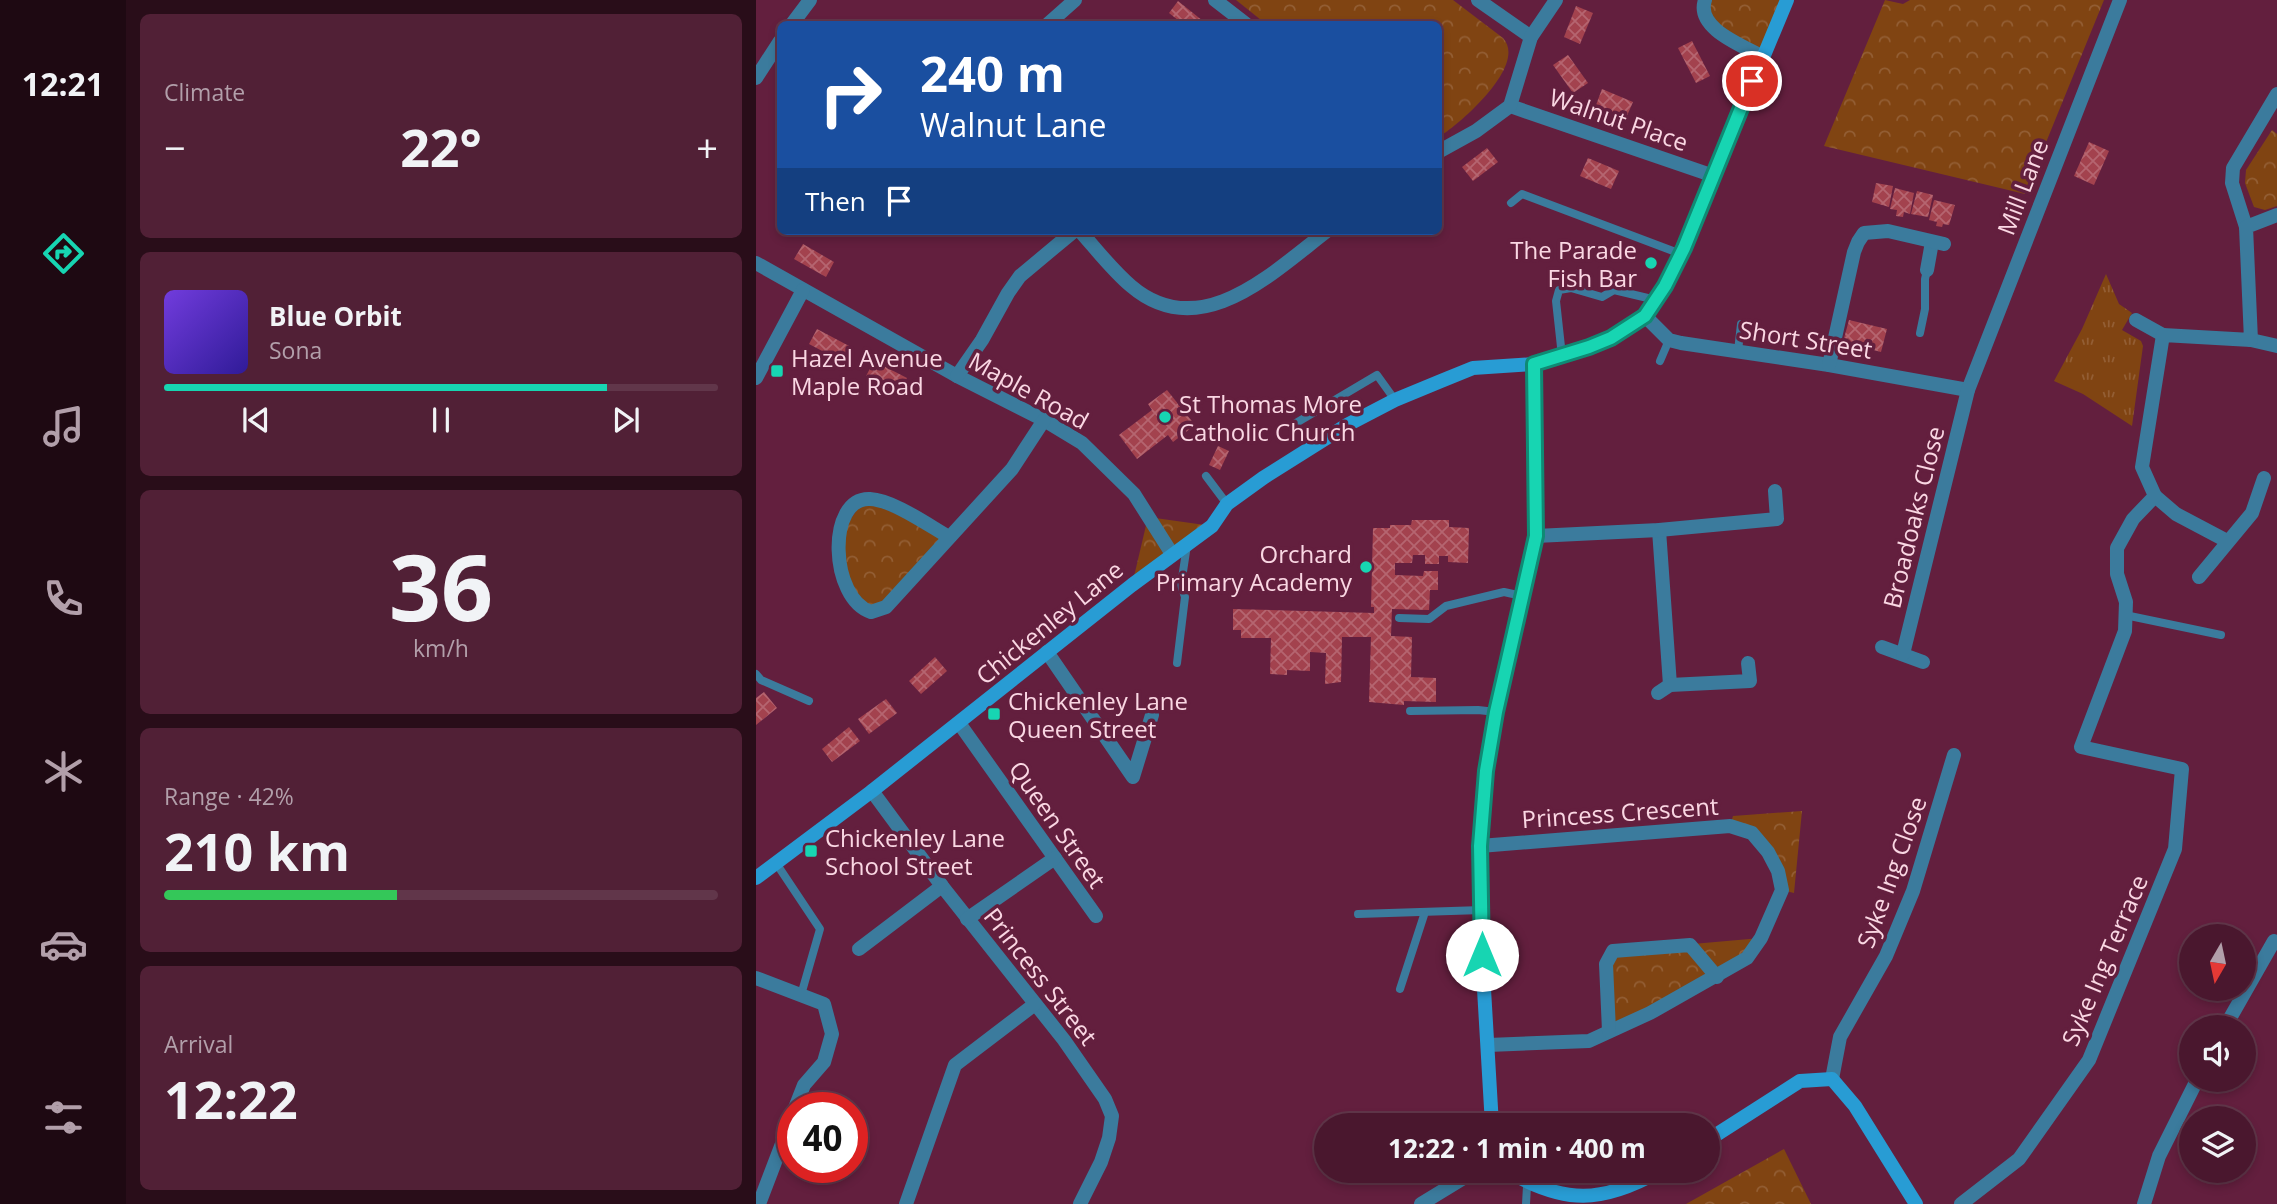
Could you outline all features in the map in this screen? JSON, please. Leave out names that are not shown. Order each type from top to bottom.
[{"type":"street","points":[[794,21],[810,0]]},
{"type":"street","points":[[1051,21],[1075,0]]},
{"type":"street","points":[[1215,0],[1242,21]]},
{"type":"street","points":[[1478,0],[1531,37]]},
{"type":"street","points":[[1442,150],[1510,106],[1531,37],[1556,0]]},
{"type":"street","points":[[1705,0],[1703,12],[1711,25],[1763,57]]},
{"type":"street","points":[[1669,340],[1645,316],[1681,254],[1787,0]]},
{"type":"street","name":"Mill Lane","points":[[1968,390],[2120,0]]},
{"type":"street","points":[[756,78],[777,46]]},
{"type":"street","points":[[2251,340],[2246,227],[2232,183],[2233,168],[2277,94]]},
{"type":"street","name":"Walnut Place","points":[[1510,106],[1714,176]]},
{"type":"street","points":[[2246,227],[2277,215]]},
{"type":"street","points":[[1829,365],[1854,253],[1857,242],[1864,233],[1888,231],[1938,243],[1927,270]]},
{"type":"street","points":[[957,376],[1020,276],[1069,235]]},
{"type":"street","points":[[1084,235],[1137,290],[1161,304],[1185,309],[1215,305],[1248,292],[1322,235]]},
{"type":"street","name":"Maple Road","points":[[756,263],[1082,443],[1134,494],[1172,554]]},
{"type":"street","points":[[756,378],[803,290]]},
{"type":"street","name":"Chickenley Lane","points":[[756,878],[872,791],[1172,554],[1212,526],[1227,504],[1347,425],[1395,400],[1473,368],[1534,364],[1562,356],[1611,338],[1645,316]]},
{"type":"street","points":[[2136,320],[2163,335],[2251,340],[2277,346]]},
{"type":"street","points":[[2163,335],[2142,467],[2155,496],[2176,514],[2227,541]]},
{"type":"street","name":"Short Street","points":[[1669,340],[1968,390]]},
{"type":"street","points":[[1491,1113],[1482,955],[1480,846],[1486,771],[1496,712],[1536,536],[1534,364]]},
{"type":"street","name":"Broadoaks Close","points":[[1903,654],[1968,390]]},
{"type":"street","points":[[948,537],[883,502],[869,499],[859,502],[845,517],[838,551],[843,580],[852,600],[857,606],[871,612],[886,607],[1012,469],[1044,420]]},
{"type":"street","points":[[2199,577],[2252,513],[2264,478]]},
{"type":"street","points":[[1536,536],[1659,530],[1777,519],[1775,491]]},
{"type":"street","points":[[2126,615],[2126,602],[2117,574],[2117,548],[2133,519],[2155,496]]},
{"type":"street","points":[[1659,530],[1664,689],[1750,681],[1748,663]]},
{"type":"street","name":"Syke Ing Terrace","points":[[1961,1204],[2019,1159],[2089,1060],[2175,849],[2182,769],[2081,747],[2125,631],[2126,615]]},
{"type":"street","points":[[1882,647],[1923,662]]},
{"type":"street","points":[[1047,652],[1133,777],[1152,715]]},
{"type":"street","name":"Queen Street","points":[[959,723],[1096,916]]},
{"type":"street","name":"Syke Ing Close","points":[[1832,1079],[1840,1037],[1886,956],[1913,891],[1954,755]]},
{"type":"street","name":"Princess Street","points":[[872,791],[1105,1100],[1112,1116],[1109,1138],[1101,1162],[1080,1204]]},
{"type":"street","name":"Princess Crescent","points":[[1480,846],[1730,826],[1752,833],[1768,852],[1778,871],[1782,890],[1761,938],[1747,958],[1650,1013],[1589,1041],[1488,1045]]},
{"type":"street","points":[[967,919],[1055,858]]},
{"type":"street","points":[[859,949],[942,886]]},
{"type":"street","points":[[2232,1015],[2274,941]]},
{"type":"street","points":[[1609,1031],[1606,964],[1613,951],[1690,945],[1717,976]]},
{"type":"street","points":[[756,978],[824,1004],[832,1034],[824,1062],[801,1092]]},
{"type":"street","points":[[906,1204],[955,1065],[1035,1004]]},
{"type":"street","points":[[1720,1132],[1800,1081],[1832,1079],[1855,1106],[1916,1204]]},
{"type":"street","points":[[2144,1204],[2159,1156],[2191,1092]]},
{"type":"street","points":[[759,1204],[777,1157]]},
{"type":"street","points":[[1421,1204],[1455,1183]]},
{"type":"street","points":[[1523,1183],[1556,1199],[1576,1204],[1613,1198],[1642,1183]]},
{"type":"lane","points":[[1511,203],[1522,194],[1681,254]]},
{"type":"lane","points":[[1920,334],[1925,309],[1927,270]]},
{"type":"lane","points":[[1562,356],[1556,301],[1559,290],[1571,288],[1602,297],[1614,290],[1656,300]]},
{"type":"lane","points":[[1738,351],[1741,324]]},
{"type":"lane","points":[[1660,361],[1669,340]]},
{"type":"lane","points":[[1296,423],[1377,375],[1395,400]]},
{"type":"lane","points":[[1206,476],[1227,504]]},
{"type":"lane","points":[[1177,663],[1185,597],[1181,585],[1188,544]]},
{"type":"lane","points":[[1399,618],[1429,619],[1446,606],[1504,592],[1522,596]]},
{"type":"lane","points":[[2126,615],[2221,635]]},
{"type":"lane","points":[[756,674],[761,680],[809,701]]},
{"type":"lane","points":[[1410,711],[1496,712]]},
{"type":"lane","points":[[776,863],[820,929],[801,995]]},
{"type":"lane","points":[[1358,914],[1482,910]]},
{"type":"lane","points":[[1400,989],[1425,912]]},
{"type":"lane","points":[[1526,1204],[1527,1186]]},
{"type":"green space","points":[[1236,0],[1453,0],[1503,38],[1508,49],[1506,63],[1488,93],[1442,135],[1442,21],[1262,21]]},
{"type":"green space","points":[[1705,0],[1787,0],[1763,57],[1719,31]]},
{"type":"green space","points":[[1885,0],[1903,4],[1910,0],[2104,0],[2025,194],[1824,146]]},
{"type":"green space","points":[[2272,130],[2277,134],[2277,206],[2265,210],[2254,207],[2245,183],[2246,170]]},
{"type":"green space","points":[[2106,274],[2119,304],[2132,313],[2122,330],[2141,341],[2143,346],[2132,426],[2083,394],[2054,381],[2082,329]]},
{"type":"green space","points":[[864,500],[949,537],[878,611],[852,600],[840,534]]},
{"type":"green space","points":[[1148,517],[1212,526],[1132,585]]},
{"type":"green space","points":[[1802,811],[1794,893],[1782,890],[1768,852],[1730,826],[1733,816]]},
{"type":"green space","points":[[1761,938],[1747,958],[1609,1031],[1613,951]]},
{"type":"green space","points":[[1784,1149],[1811,1204],[1686,1204]]},
{"type":"building","points":[[1178,1],[1203,21],[1179,21],[1169,13]]},
{"type":"building","points":[[1576,6],[1593,13],[1580,44],[1564,37]]},
{"type":"building","points":[[1692,41],[1710,76],[1696,83],[1678,48]]},
{"type":"building","points":[[1568,55],[1588,83],[1573,93],[1553,65]]},
{"type":"building","points":[[1602,89],[1633,102],[1626,118],[1596,105]]},
{"type":"building","points":[[2089,142],[2109,151],[2094,185],[2074,176]]},
{"type":"building","points":[[1487,148],[1498,162],[1473,181],[1462,167]]},
{"type":"building","points":[[1588,158],[1619,171],[1611,189],[1580,176]]},
{"type":"building","points":[[1876,183],[1893,186],[1889,207],[1872,202]]},
{"type":"building","points":[[1895,188],[1914,193],[1910,214],[1904,212],[1903,217],[1896,216],[1897,210],[1890,209]]},
{"type":"building","points":[[1917,191],[1933,195],[1928,217],[1911,214]]},
{"type":"building","points":[[1934,200],[1955,205],[1949,225],[1936,226],[1937,222],[1929,220]]},
{"type":"building","points":[[803,244],[834,262],[826,277],[794,259]]},
{"type":"building","points":[[1849,320],[1887,329],[1881,352],[1843,342]]},
{"type":"building","points":[[817,329],[851,347],[843,362],[809,344]]},
{"type":"building","points":[[874,361],[907,378],[899,393],[866,376]]},
{"type":"building","name":"St Thomas More Catholic Church","points":[[1167,390],[1195,425],[1173,442],[1168,435],[1137,459],[1119,435],[1152,410],[1148,404]]},
{"type":"building","points":[[1218,446],[1229,451],[1220,470],[1209,465]]},
{"type":"building","points":[[1412,520],[1449,520],[1449,527],[1469,528],[1468,563],[1448,562],[1448,556],[1439,556],[1439,564],[1425,564],[1425,555],[1413,555],[1412,563],[1395,563],[1395,575],[1423,576],[1424,571],[1438,571],[1438,590],[1430,590],[1429,610],[1392,609],[1391,636],[1412,637],[1411,677],[1436,678],[1436,702],[1404,701],[1404,705],[1369,702],[1371,637],[1342,637],[1341,682],[1325,684],[1326,653],[1310,652],[1310,671],[1287,670],[1287,675],[1270,674],[1271,638],[1241,638],[1241,630],[1233,630],[1233,609],[1374,613],[1374,607],[1371,607],[1373,528],[1411,525]]},
{"type":"building","points":[[935,657],[947,671],[921,694],[909,681]]},
{"type":"building","points":[[764,692],[777,708],[756,725],[756,698]]},
{"type":"building","points":[[886,699],[897,713],[869,734],[858,719]]},
{"type":"building","points":[[849,727],[860,741],[832,762],[822,749]]},
{"type":"place","name":"The Parade Fish Bar","points":[[1651,263]]},
{"type":"place","name":"Hazel Avenue Maple Road","points":[[777,371]]},
{"type":"place","name":"St Thomas More Catholic Church","points":[[1165,417]]},
{"type":"place","name":"Orchard Primary Academy","points":[[1366,567]]},
{"type":"place","name":"Chickenley Lane Queen Street","points":[[994,714]]},
{"type":"place","name":"Chickenley Lane School Street","points":[[811,851]]},
{"type":"route","points":[[1482,955],[1480,846],[1486,771],[1496,712],[1536,536],[1534,364],[1611,338],[1645,316],[1665,286],[1684,248],[1752,81]]}]
